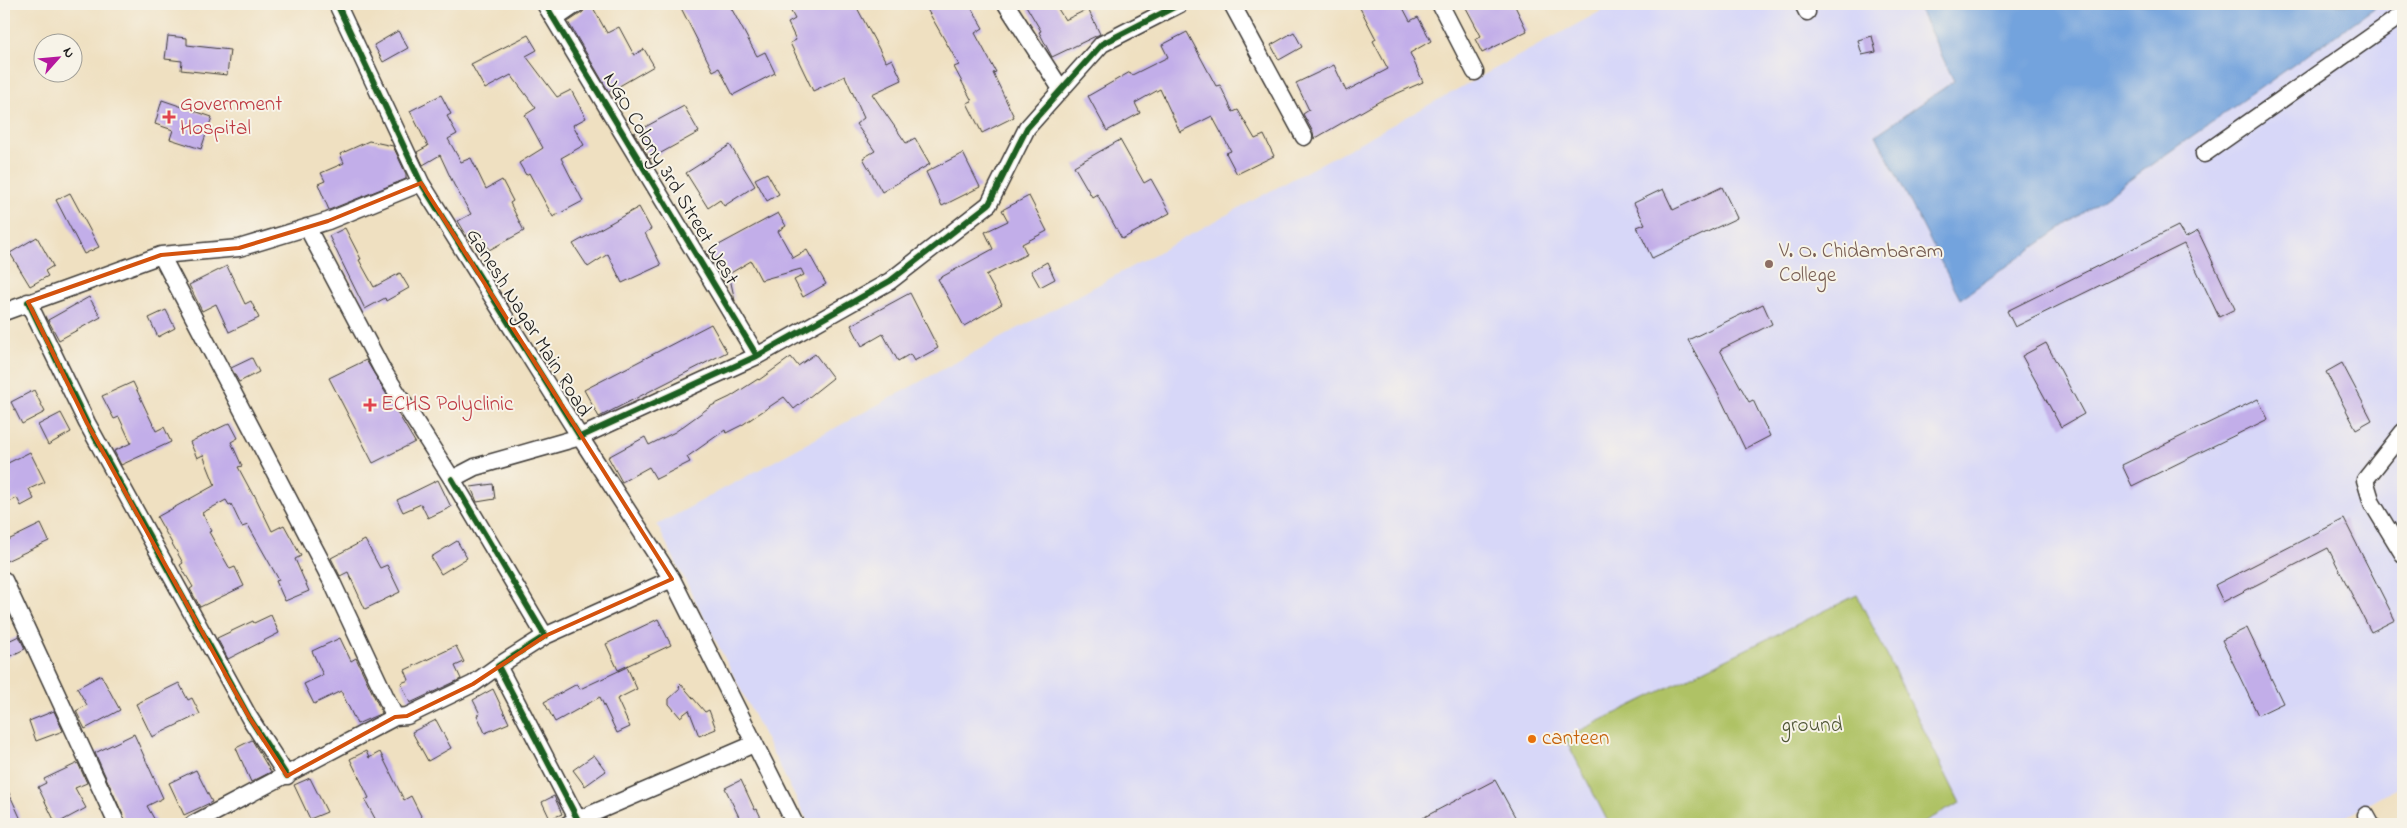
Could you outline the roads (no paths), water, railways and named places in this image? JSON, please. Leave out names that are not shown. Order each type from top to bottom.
[{"type":"street","name":"Ganesh Nagar Main Road","points":[[337,4],[421,183],[580,437],[757,356],[890,281],[990,204],[1027,128],[1102,44],[1180,4]]},
{"type":"street","name":"NGO Colony 3rd Street West","points":[[545,4],[757,356]]},
{"type":"street","points":[[555,19],[577,4]]},
{"type":"street","points":[[1006,4],[1061,89]]},
{"type":"street","points":[[1232,4],[1304,137]]},
{"type":"street","points":[[1440,4],[1475,72]]},
{"type":"street","points":[[2204,154],[2403,14]]},
{"type":"street","points":[[4,312],[161,255],[239,248],[328,221],[421,183]]},
{"type":"street","points":[[307,227],[382,368],[452,479],[545,636]]},
{"type":"street","points":[[161,255],[331,580],[395,717]]},
{"type":"street","points":[[28,302],[87,423],[249,717],[287,776]]},
{"type":"street","points":[[2403,432],[2365,480],[2372,503],[2403,554]]},
{"type":"street","points":[[452,479],[475,467],[580,437],[672,579],[795,824]]},
{"type":"street","points":[[193,824],[287,776],[395,717],[407,716],[472,684],[545,636],[672,579]]},
{"type":"street","points":[[4,580],[117,824]]},
{"type":"street","points":[[498,666],[575,822],[754,744]]},
{"type":"water","points":[[1917,4],[2380,4],[1960,299],[1876,135],[1954,81]]},
{"type":"place","name":"Government Hospital","points":[[169,117]]},
{"type":"place","name":"V. O. Chidambaram College","points":[[1769,264]]},
{"type":"place","name":"ECHS Polyclinic","points":[[370,405]]},
{"type":"place","name":"canteen","points":[[1532,739]]},
{"type":"park label","name":"ground","points":[[1812,726]]}]
